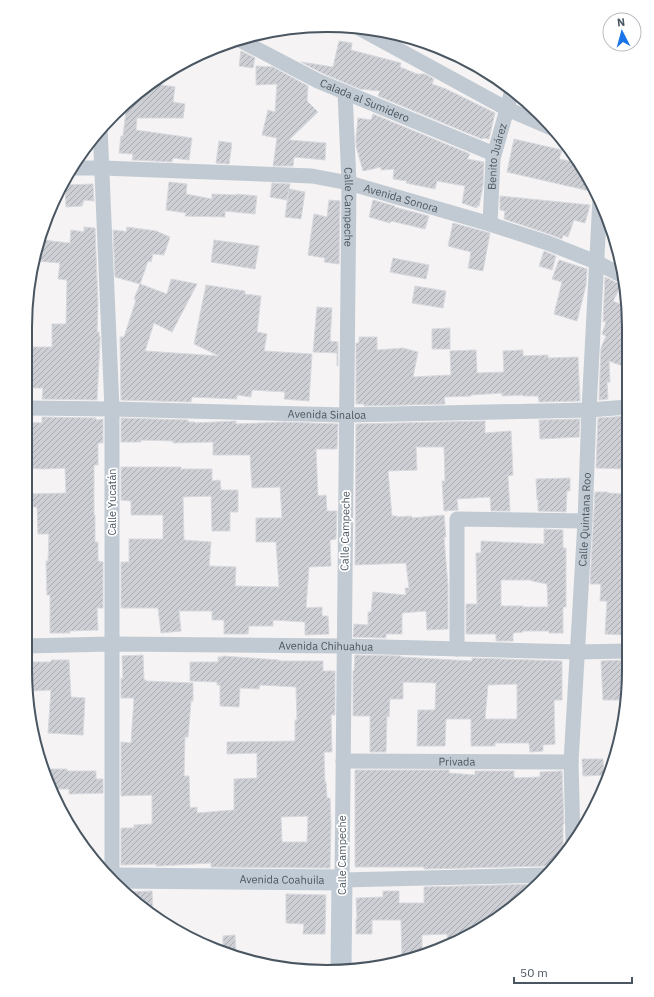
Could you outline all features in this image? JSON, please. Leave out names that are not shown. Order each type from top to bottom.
[{"type":"street","points":[[374,36],[507,109],[541,124]]},
{"type":"street","name":"Calada al Sumidero","points":[[246,43],[318,81],[494,154]]},
{"type":"street","name":"Calle Campeche","points":[[341,964],[349,183],[345,92]]},
{"type":"street","name":"Benito Juárez","points":[[490,224],[493,159],[510,96]]},
{"type":"street","name":"Calle Yucatán","points":[[100,138],[112,409],[113,874]]},
{"type":"street","name":"Avenida Sonora","points":[[79,168],[312,176],[349,183],[490,224],[548,243],[596,262],[617,273]]},
{"type":"street","name":"Calle Quintana Roo","points":[[574,831],[571,762],[585,521],[599,212]]},
{"type":"street","name":"Avenida Sinaloa","points":[[32,408],[346,415],[589,410],[622,407]]},
{"type":"street","points":[[457,649],[457,519],[585,521]]},
{"type":"street","name":"Avenida Chihuahua","points":[[32,646],[112,644],[344,646],[578,652],[622,651]]},
{"type":"street","name":"Privada","points":[[343,761],[571,762]]},
{"type":"street","name":"Avenida Coahuila","points":[[117,878],[342,880],[539,876]]},
{"type":"building","points":[[339,41],[352,43],[351,50],[401,63],[400,67],[417,74],[425,74],[434,79],[432,84],[446,89],[495,113],[489,139],[482,139],[378,96],[380,91],[360,89],[322,73],[301,62],[333,67]]},
{"type":"building","points":[[241,51],[255,58],[253,68],[239,66]]},
{"type":"building","points":[[256,66],[273,67],[308,86],[307,101],[318,112],[289,140],[326,143],[325,160],[294,157],[293,166],[273,166],[277,138],[262,135],[268,110],[275,112],[277,84],[256,85]]},
{"type":"building","points":[[159,84],[175,87],[173,102],[185,104],[183,118],[137,118],[136,130],[192,138],[189,160],[173,158],[172,162],[132,160],[133,154],[119,153],[121,136],[123,136],[126,110]]},
{"type":"building","points":[[373,114],[470,154],[467,159],[484,162],[483,186],[479,206],[477,206],[477,208],[462,203],[465,186],[437,181],[435,189],[406,183],[407,181],[393,179],[394,169],[381,170],[381,167],[363,171],[356,146],[358,118],[371,120]]},
{"type":"building","points":[[514,139],[562,150],[559,159],[571,161],[588,191],[507,172]]},
{"type":"building","points":[[219,141],[232,143],[229,164],[216,163]]},
{"type":"building","points":[[169,182],[187,184],[186,194],[212,199],[212,194],[257,196],[255,214],[225,211],[225,217],[185,216],[186,213],[166,210]]},
{"type":"building","points":[[272,183],[290,184],[287,200],[270,197]]},
{"type":"building","points":[[93,184],[94,201],[84,200],[82,206],[66,207],[65,191],[69,185]]},
{"type":"building","points":[[289,189],[305,192],[301,219],[285,217]]},
{"type":"building","points":[[500,196],[590,205],[585,223],[574,220],[568,237],[563,235],[562,239],[504,219],[505,211],[500,210]]},
{"type":"building","points":[[329,200],[340,201],[339,264],[324,262],[325,258],[308,255],[314,214],[327,217]]},
{"type":"building","points":[[373,200],[429,216],[425,229],[391,221],[390,223],[369,217]]},
{"type":"building","points":[[453,223],[490,233],[483,271],[468,268],[471,252],[448,246]]},
{"type":"building","points":[[84,227],[95,228],[98,303],[97,332],[99,332],[100,336],[97,400],[42,399],[43,388],[32,388],[32,347],[52,347],[52,324],[66,324],[67,280],[58,279],[60,263],[40,261],[42,251],[45,240],[70,243],[71,230],[84,232]]},
{"type":"building","points":[[127,227],[156,231],[170,237],[164,255],[153,254],[151,262],[148,261],[140,284],[115,277],[113,230],[126,232]]},
{"type":"building","points":[[214,240],[259,246],[255,269],[211,262]]},
{"type":"building","points":[[544,251],[556,256],[552,270],[539,266]]},
{"type":"building","points":[[393,258],[429,265],[426,279],[390,272]]},
{"type":"building","points":[[559,260],[587,269],[586,285],[577,321],[554,314],[562,282],[552,279]]},
{"type":"building","points":[[605,277],[618,284],[619,289],[613,301],[621,304],[622,366],[609,361],[610,382],[607,382],[608,399],[599,400],[601,348],[606,336],[602,334],[606,322],[603,321]]},
{"type":"building","points":[[171,279],[197,284],[172,332],[154,323],[145,351],[219,356],[194,344],[206,285],[245,291],[245,294],[261,296],[257,332],[267,334],[264,351],[312,354],[309,401],[284,399],[285,392],[252,390],[251,397],[237,395],[237,399],[192,397],[191,402],[121,400],[120,337],[124,337],[136,300],[134,299],[140,284],[167,294]]},
{"type":"building","points":[[415,286],[446,291],[443,308],[412,303]]},
{"type":"building","points":[[317,307],[332,308],[330,341],[338,342],[338,366],[337,353],[313,352]]},
{"type":"building","points":[[450,328],[450,349],[432,349],[432,329]]},
{"type":"building","points":[[359,337],[377,337],[377,350],[403,348],[418,352],[413,377],[451,375],[450,351],[476,350],[477,373],[504,372],[503,351],[523,350],[523,356],[548,355],[548,358],[578,357],[580,401],[539,402],[538,396],[502,396],[502,393],[444,397],[445,404],[364,406],[364,404],[356,404],[356,343],[359,343]]},
{"type":"building","points":[[622,416],[622,469],[596,468],[598,418]]},
{"type":"building","points":[[42,417],[96,418],[96,420],[103,419],[103,443],[98,443],[98,465],[94,465],[95,542],[98,542],[98,561],[103,562],[103,608],[97,608],[98,630],[70,631],[70,633],[50,633],[50,595],[47,595],[46,561],[48,561],[49,534],[38,534],[37,507],[32,507],[32,494],[66,493],[65,468],[32,468],[32,422],[42,423]]},
{"type":"building","points":[[121,418],[188,420],[188,422],[195,423],[236,421],[236,424],[284,422],[338,424],[337,449],[316,449],[318,496],[326,495],[327,511],[337,511],[336,539],[330,540],[331,566],[309,567],[306,608],[322,607],[322,616],[328,616],[329,634],[305,635],[305,622],[273,620],[273,626],[249,626],[248,634],[224,634],[224,620],[212,620],[212,611],[179,611],[181,631],[161,633],[158,608],[121,608],[121,562],[129,562],[129,539],[163,539],[163,515],[131,515],[131,501],[121,500],[121,467],[181,467],[181,469],[212,469],[212,481],[220,480],[221,490],[238,490],[238,512],[230,512],[230,531],[212,531],[211,496],[183,497],[184,540],[211,542],[209,566],[236,567],[235,586],[279,587],[276,542],[256,542],[256,518],[282,518],[280,487],[252,488],[250,455],[213,455],[213,442],[173,443],[173,441],[141,440],[141,442],[121,442]]},
{"type":"building","points":[[580,419],[579,437],[540,439],[539,420]]},
{"type":"building","points":[[485,421],[485,433],[511,431],[513,475],[508,476],[510,511],[491,511],[490,497],[457,499],[458,510],[444,511],[442,481],[445,481],[444,447],[416,447],[417,470],[388,471],[392,516],[411,516],[412,518],[444,515],[446,537],[444,537],[448,586],[448,629],[427,630],[426,611],[402,613],[402,634],[386,634],[386,638],[353,637],[354,624],[368,625],[368,612],[371,612],[373,592],[406,595],[405,588],[409,588],[406,563],[355,565],[356,424]]},
{"type":"building","points":[[570,478],[570,491],[567,491],[566,512],[538,511],[536,479]]},
{"type":"building","points":[[595,492],[622,494],[622,635],[605,634],[607,601],[600,601],[601,584],[590,584]]},
{"type":"building","points":[[544,529],[563,530],[563,548],[566,548],[566,607],[563,607],[563,633],[549,633],[549,631],[523,631],[513,633],[513,641],[496,641],[496,634],[466,634],[466,604],[477,604],[476,553],[481,553],[481,541],[544,544]],"holes":[[[501,580],[532,580],[547,584],[548,607],[501,606]]]},
{"type":"building","points":[[143,655],[144,680],[146,681],[193,683],[193,701],[191,701],[188,737],[185,737],[184,776],[189,776],[190,808],[197,807],[197,813],[234,810],[234,779],[257,778],[257,753],[227,754],[227,742],[295,741],[295,720],[297,720],[296,687],[260,685],[259,689],[240,688],[239,707],[220,706],[220,685],[217,685],[217,682],[190,681],[190,662],[218,662],[218,657],[223,656],[279,661],[323,661],[323,671],[335,671],[335,715],[331,715],[332,752],[324,752],[327,798],[330,798],[330,868],[211,867],[211,863],[159,866],[156,866],[156,864],[121,865],[121,828],[134,828],[134,825],[152,824],[152,795],[121,796],[121,742],[131,743],[134,698],[121,698],[121,678],[123,679],[122,656]],"holes":[[[308,816],[307,842],[282,842],[281,817]]]},
{"type":"building","points":[[355,655],[401,656],[472,661],[472,658],[562,661],[562,700],[554,700],[555,744],[543,745],[543,751],[530,752],[529,743],[495,743],[495,746],[471,746],[471,719],[446,719],[445,746],[417,746],[418,710],[435,710],[436,683],[403,682],[403,699],[390,699],[389,717],[387,716],[386,752],[370,752],[370,716],[353,716]],"holes":[[[517,684],[517,719],[485,719],[488,685]]]},
{"type":"building","points":[[51,660],[69,660],[71,697],[85,698],[83,735],[48,733],[51,690],[33,691],[32,662],[51,662]]},
{"type":"building","points":[[622,660],[620,700],[603,700],[601,661]]},
{"type":"building","points":[[582,759],[603,759],[603,775],[583,776]]},
{"type":"building","points":[[49,769],[67,769],[67,771],[96,771],[96,779],[103,779],[103,793],[69,794],[69,789],[57,789]]},
{"type":"building","points":[[355,770],[449,770],[449,773],[475,775],[475,771],[514,771],[514,778],[540,777],[540,772],[562,771],[564,824],[563,847],[548,866],[424,869],[424,867],[355,867]]},
{"type":"building","points":[[530,884],[507,904],[457,935],[448,939],[447,934],[422,935],[422,949],[403,955],[401,920],[372,920],[372,934],[356,934],[356,898],[383,897],[383,891],[399,891],[399,903],[424,903],[424,887]]},
{"type":"building","points":[[152,891],[153,908],[147,904],[132,892]]},
{"type":"building","points":[[286,894],[326,895],[325,934],[303,934],[304,924],[286,923]]},
{"type":"building","points":[[235,935],[236,950],[223,946],[223,936]]}]
